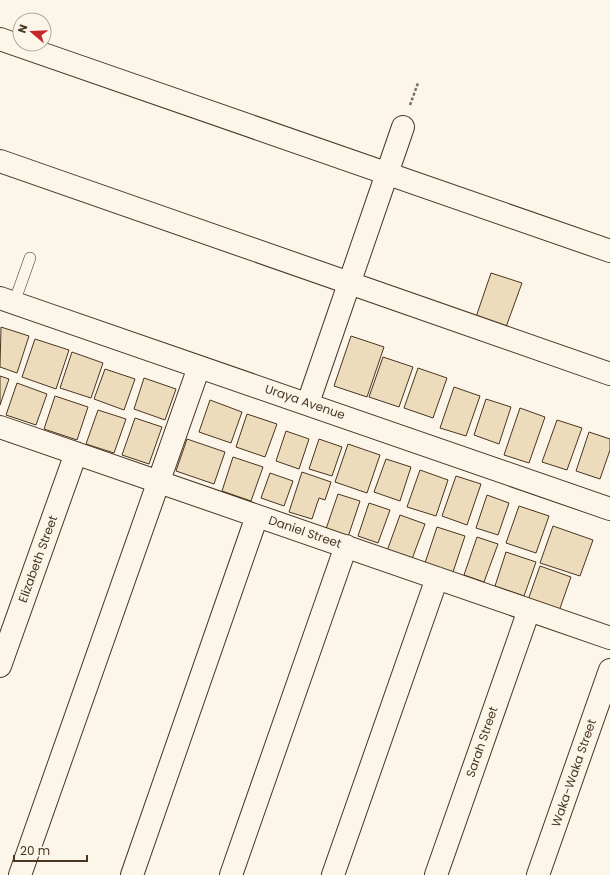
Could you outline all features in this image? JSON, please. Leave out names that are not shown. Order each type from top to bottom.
[{"type":"street","points":[[0,39],[610,251]]},
{"type":"street","points":[[308,403],[403,127]]},
{"type":"street","points":[[0,161],[610,374]]},
{"type":"street","name":"Uraya Avenue","points":[[7,301],[308,403],[610,508]]},
{"type":"street","points":[[20,875],[199,367]]},
{"type":"street","name":"Daniel Street","points":[[0,427],[610,638]]},
{"type":"street","name":"Elizabeth Street","points":[[0,666],[76,453]]},
{"type":"street","points":[[132,875],[257,516]]},
{"type":"street","points":[[231,875],[346,546]]},
{"type":"street","points":[[333,875],[437,578]]},
{"type":"street","name":"Sarah Street","points":[[436,875],[529,610]]},
{"type":"street","name":"Waka-Waka Street","points":[[538,875],[610,670]]},
{"type":"lane","points":[[7,301],[30,258]]},
{"type":"building","points":[[491,273],[522,283],[506,327],[476,317]]},
{"type":"building","points":[[1,327],[29,336],[17,373],[0,367]]},
{"type":"building","points":[[351,336],[384,347],[367,397],[334,386]]},
{"type":"building","points":[[35,339],[69,350],[56,389],[22,377]]},
{"type":"building","points":[[72,352],[103,363],[91,398],[60,388]]},
{"type":"building","points":[[383,357],[413,367],[399,407],[369,397]]},
{"type":"building","points":[[418,368],[447,378],[433,418],[404,408]]},
{"type":"building","points":[[105,369],[135,379],[124,410],[94,399]]},
{"type":"building","points":[[0,376],[9,379],[0,405]]},
{"type":"building","points":[[144,378],[176,389],[165,420],[134,409]]},
{"type":"building","points":[[17,383],[47,394],[36,425],[6,415]]},
{"type":"building","points":[[454,387],[480,396],[466,436],[440,428]]},
{"type":"building","points":[[55,396],[88,407],[77,440],[44,429]]},
{"type":"building","points":[[486,399],[511,407],[499,444],[474,435]]},
{"type":"building","points":[[210,400],[242,412],[231,443],[199,432]]},
{"type":"building","points":[[520,408],[545,417],[529,463],[504,455]]},
{"type":"building","points":[[98,410],[126,419],[114,453],[86,444]]},
{"type":"building","points":[[247,414],[277,424],[265,457],[236,447]]},
{"type":"building","points":[[135,418],[162,427],[149,464],[122,455]]},
{"type":"building","points":[[557,420],[582,428],[567,470],[542,462]]},
{"type":"building","points":[[286,431],[309,439],[299,469],[276,461]]},
{"type":"building","points":[[589,432],[610,439],[610,450],[600,479],[576,471]]},
{"type":"building","points":[[187,439],[225,452],[214,484],[176,471]]},
{"type":"building","points":[[319,439],[342,447],[332,476],[309,469]]},
{"type":"building","points":[[348,444],[380,455],[367,493],[335,482]]},
{"type":"building","points":[[233,457],[263,467],[251,501],[222,491]]},
{"type":"building","points":[[386,459],[411,467],[400,501],[374,492]]},
{"type":"building","points":[[420,470],[448,480],[436,516],[407,507]]},
{"type":"building","points":[[302,472],[331,482],[325,500],[319,498],[312,519],[289,512]]},
{"type":"building","points":[[270,473],[293,481],[284,506],[261,498]]},
{"type":"building","points":[[456,476],[481,484],[467,525],[442,516]]},
{"type":"building","points":[[338,494],[360,501],[348,537],[326,529]]},
{"type":"building","points":[[487,495],[509,503],[498,535],[476,528]]},
{"type":"building","points":[[369,503],[390,510],[378,543],[358,536]]},
{"type":"building","points":[[519,506],[549,516],[536,553],[506,543]]},
{"type":"building","points":[[400,515],[425,524],[412,559],[387,551]]},
{"type":"building","points":[[553,526],[593,540],[580,576],[540,563]]},
{"type":"building","points":[[437,527],[465,536],[452,575],[424,566]]},
{"type":"building","points":[[477,537],[498,544],[484,582],[464,575]]},
{"type":"building","points":[[506,552],[536,562],[524,596],[495,586]]},
{"type":"building","points":[[540,566],[571,577],[559,611],[528,600]]}]
